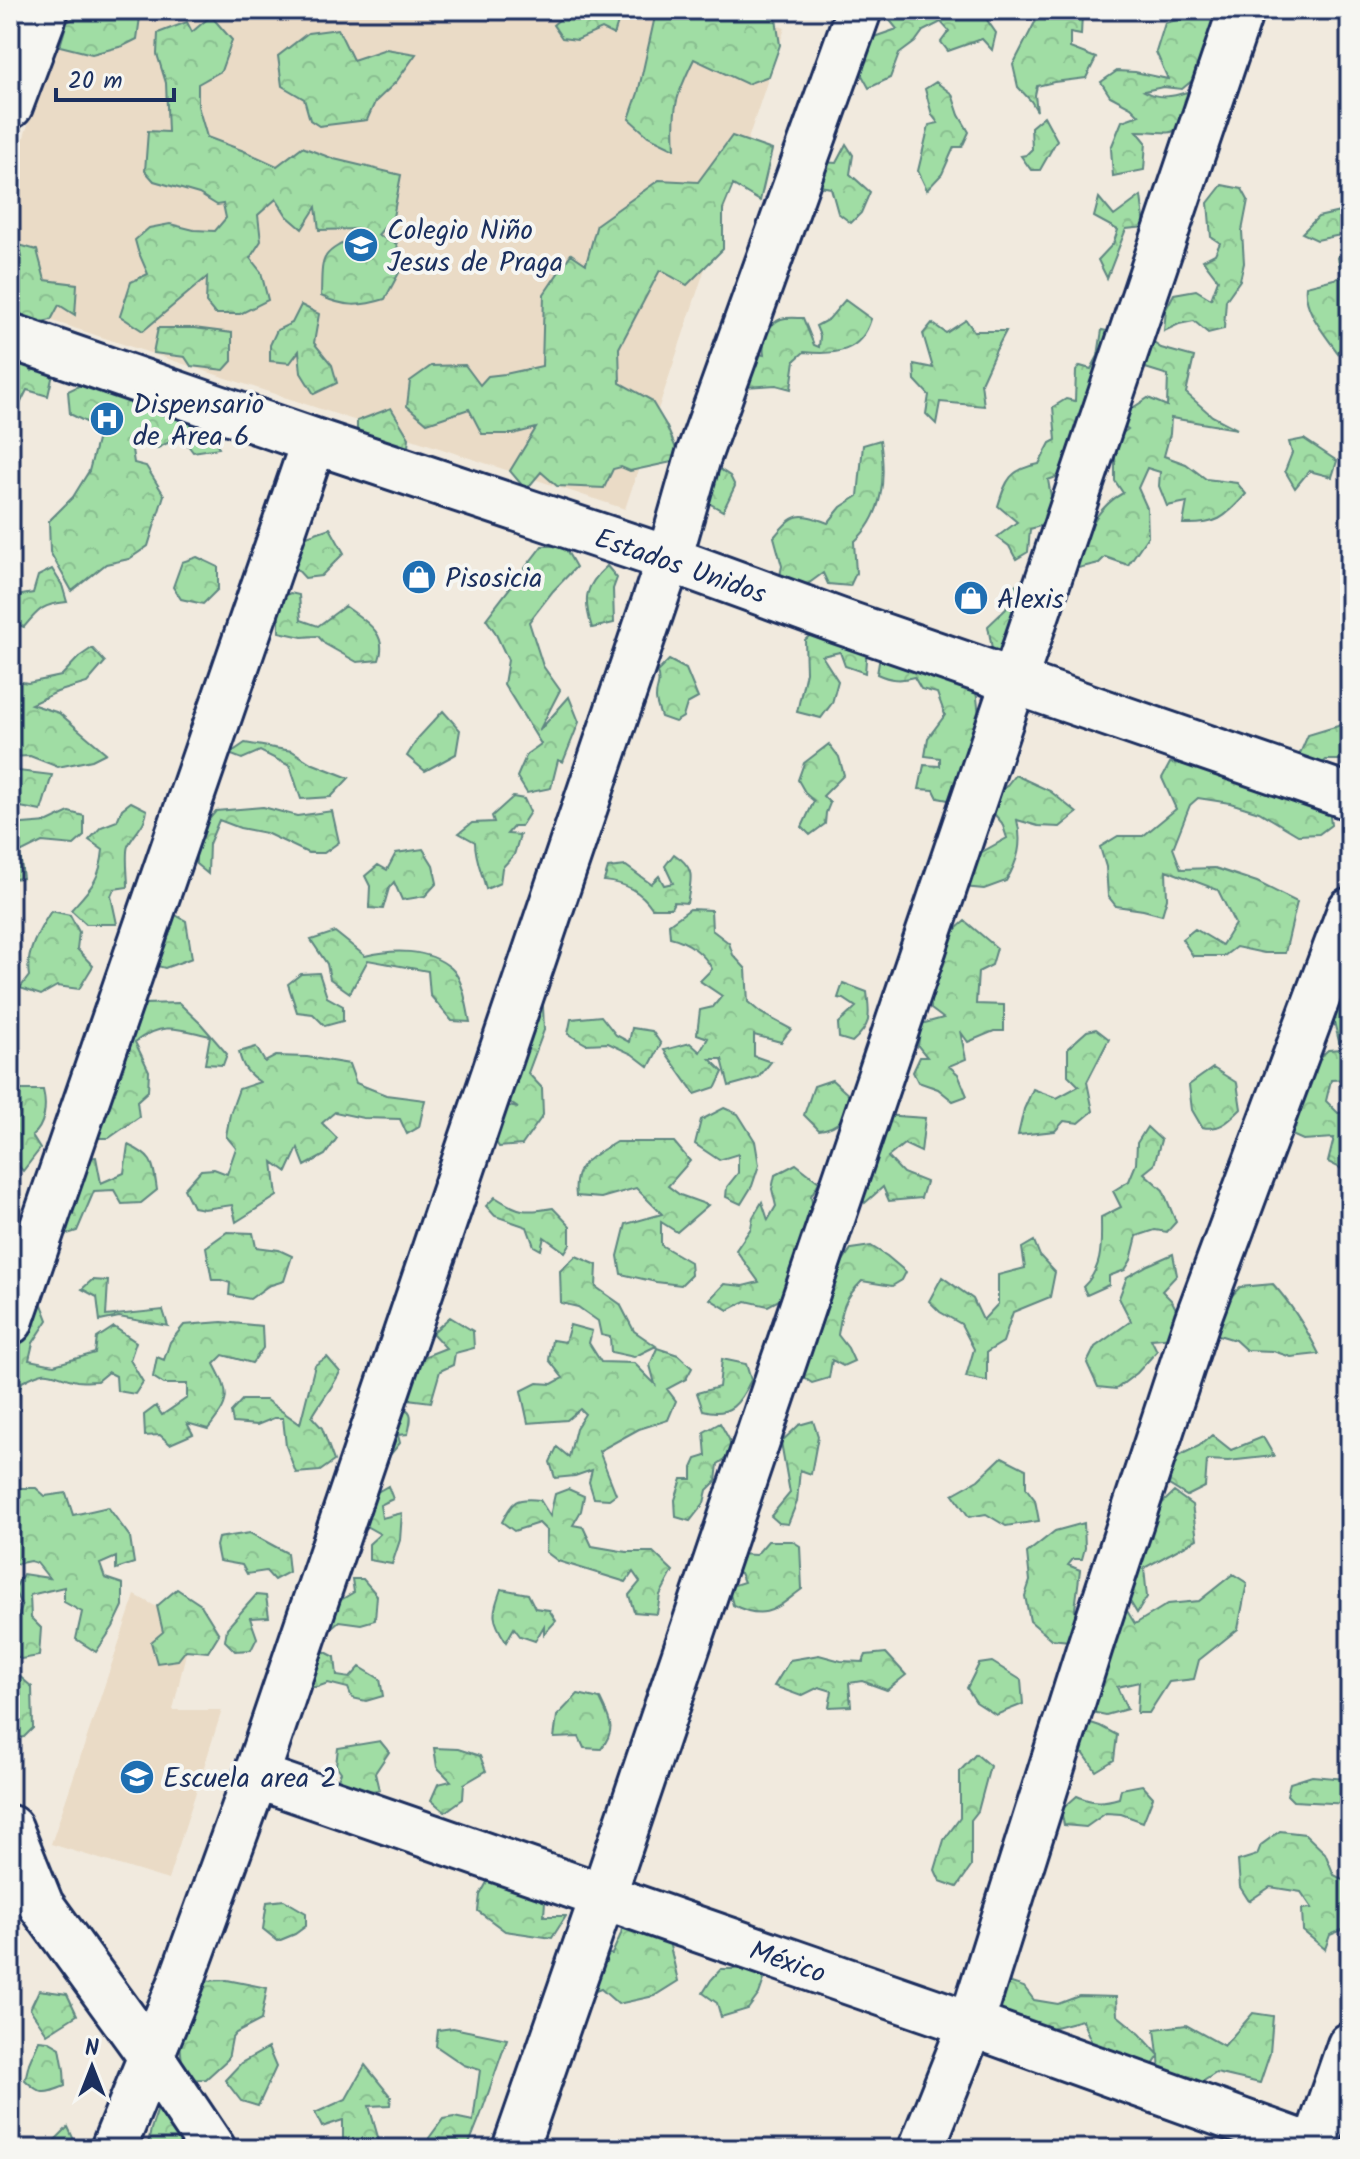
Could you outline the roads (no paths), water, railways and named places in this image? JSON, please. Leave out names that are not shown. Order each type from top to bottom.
[{"type":"street","points":[[10,106],[46,10]]},
{"type":"street","points":[[515,2149],[1241,10]]},
{"type":"street","points":[[113,2149],[152,2058],[256,1776],[669,559],[698,457],[857,11]]},
{"type":"street","name":"Estados Unidos","points":[[10,336],[669,559],[839,621],[1350,797]]},
{"type":"street","points":[[10,1322],[314,441]]},
{"type":"street","points":[[921,2149],[971,2024],[1085,1661],[1189,1345],[1350,910]]},
{"type":"street","name":"México","points":[[256,1776],[971,2024],[1316,2148]]},
{"type":"street","points":[[10,1828],[41,1905],[152,2058],[213,2149]]},
{"type":"street","points":[[1316,2148],[1350,2045]]},
{"type":"place","name":"Colegio Niño Jesus de Praga","points":[[361,245]]},
{"type":"place","name":"Dispensario de Area 6","points":[[107,419]]},
{"type":"place","name":"Pisosicia","points":[[419,577]]},
{"type":"place","name":"Alexis","points":[[971,598]]},
{"type":"place","name":"Escuela area 2","points":[[137,1777]]}]
